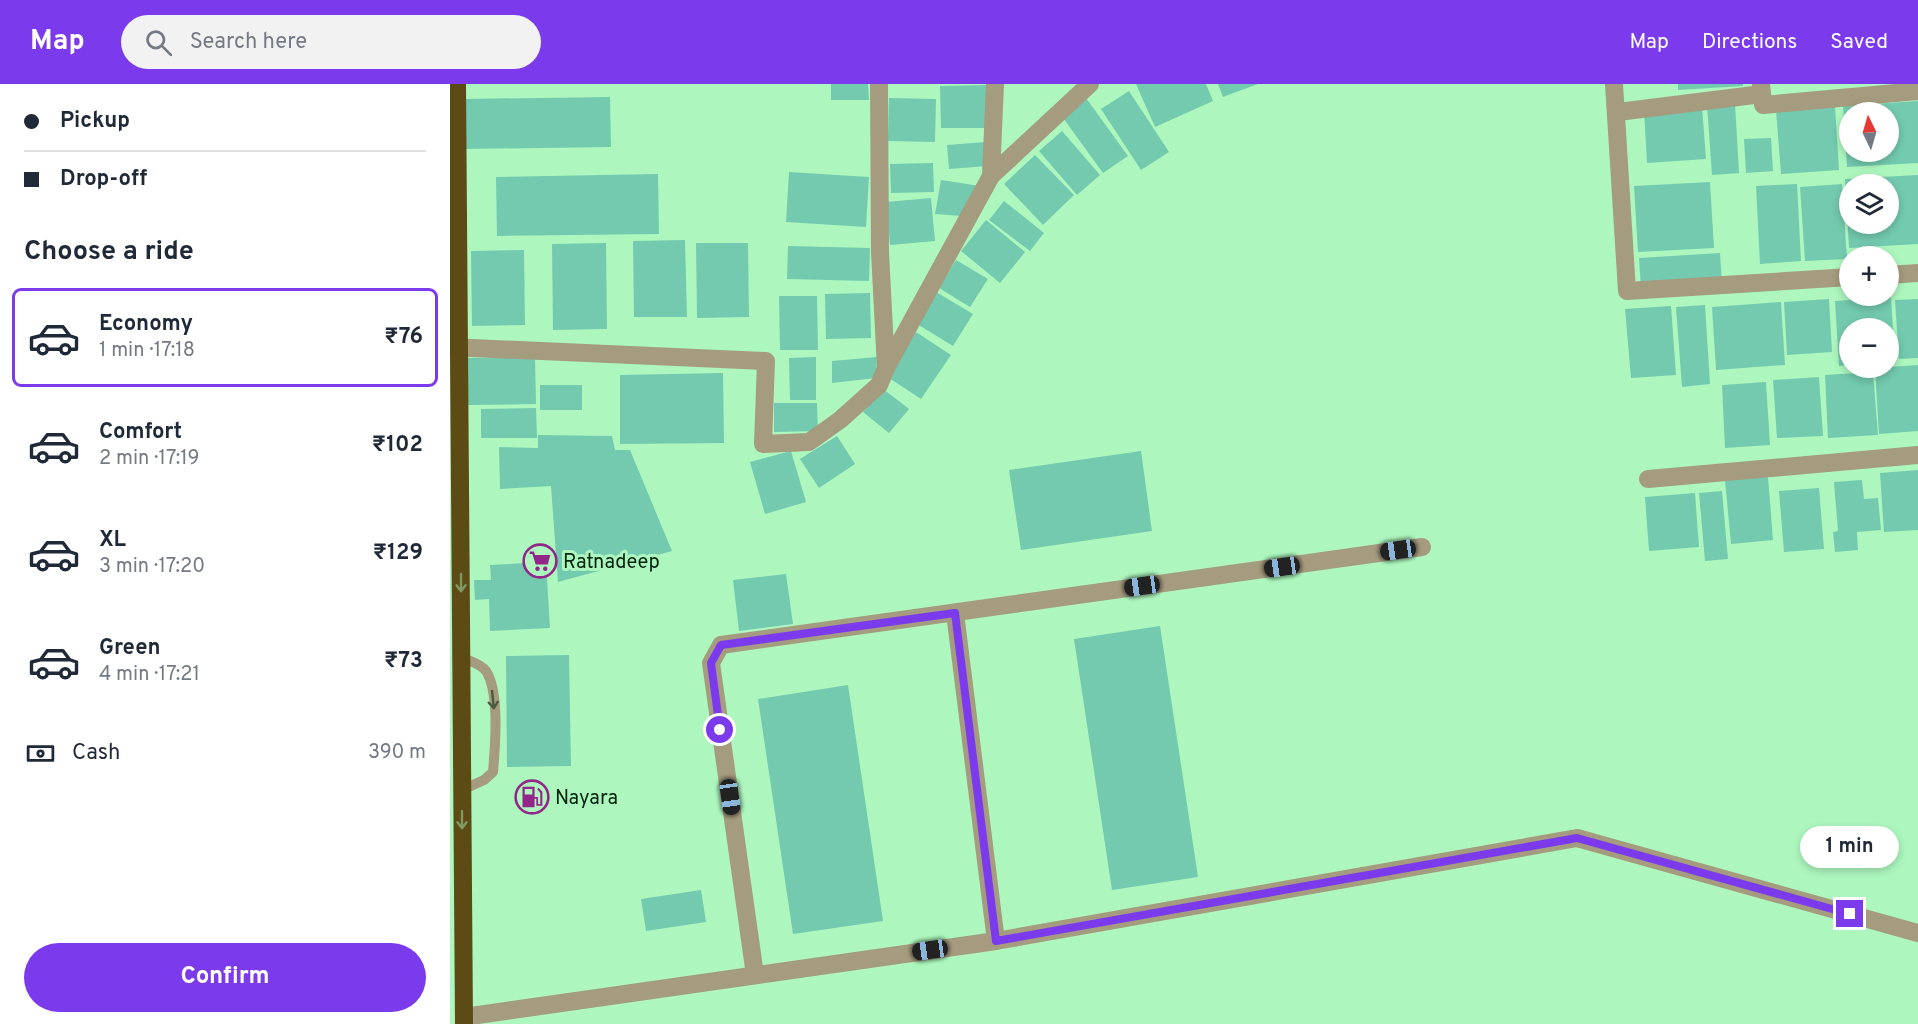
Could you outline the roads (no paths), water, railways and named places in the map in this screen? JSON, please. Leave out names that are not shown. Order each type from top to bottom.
[{"type":"highway","points":[[457,84],[454,347],[461,657],[464,1020]]},
{"type":"street","points":[[879,84],[880,252],[886,368]]},
{"type":"street","points":[[992,176],[995,84]]},
{"type":"street","points":[[454,347],[766,361],[763,444],[809,442],[840,420],[879,386],[886,368],[992,176],[1090,84]]},
{"type":"street","points":[[1614,84],[1618,112],[1627,291],[1839,278]]},
{"type":"street","points":[[1618,112],[1761,89],[1763,105],[1918,91]]},
{"type":"street","points":[[1899,274],[1918,273]]},
{"type":"street","points":[[1648,479],[1918,455]]},
{"type":"street","points":[[755,975],[711,663],[721,645],[1422,547]]},
{"type":"street","points":[[955,613],[996,941]]},
{"type":"street","points":[[464,1020],[996,941],[1577,838],[1918,933]]},
{"type":"lane","points":[[461,657],[486,671],[491,685],[494,714],[493,772],[484,780],[462,790]]},
{"type":"place","name":"Ratnadeep","points":[[540,561]]},
{"type":"place","name":"Nayara","points":[[532,797]]}]
